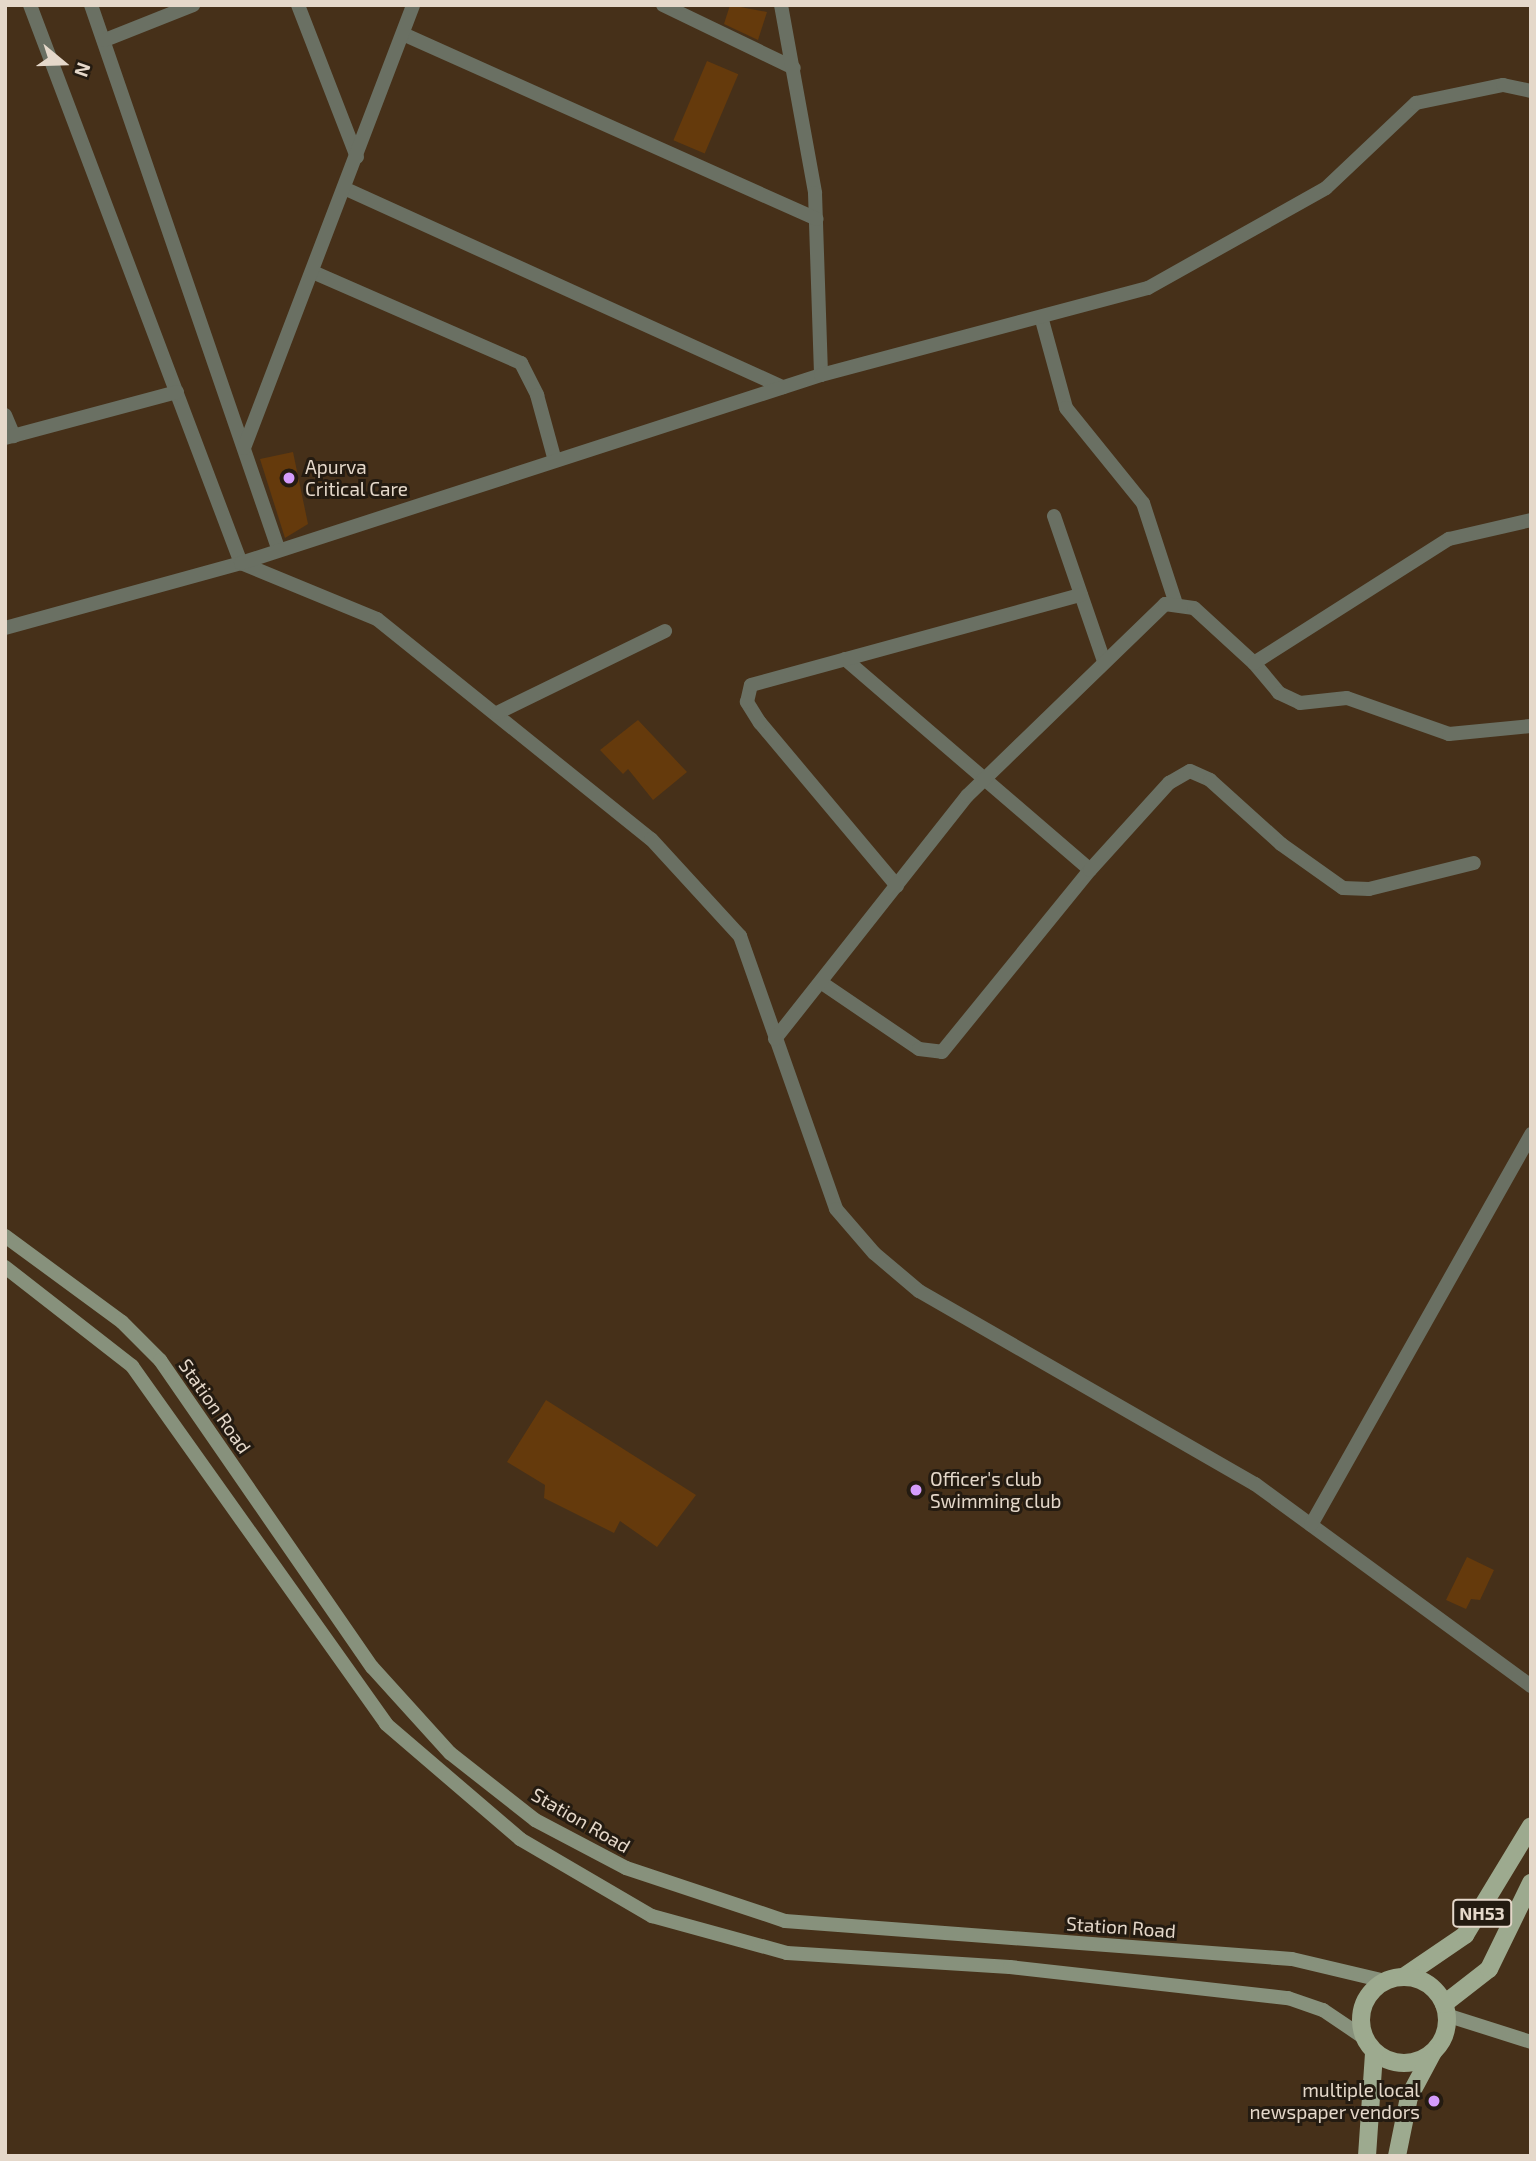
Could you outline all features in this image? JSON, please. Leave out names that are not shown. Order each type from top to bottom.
[{"type":"main road","name":"Station Road","points":[[5,1236],[122,1322],[160,1360],[372,1667],[450,1753],[535,1820],[697,1897],[785,1921],[1292,1959],[1385,1981]]},
{"type":"main road","points":[[5,1267],[107,1342],[141,1378],[353,1683],[386,1724],[520,1839],[661,1919],[787,1953],[1010,1967],[1288,1998],[1323,2010],[1369,2045],[1404,2064],[1433,2052]]},
{"type":"main road","points":[[107,1342],[122,1322]]},
{"type":"main road","points":[[353,1683],[372,1667]]},
{"type":"main road","name":"NH53","points":[[1405,1976],[1465,1935],[1531,1826]]},
{"type":"main road","name":"NH53","points":[[1445,2009],[1489,1969],[1531,1883]]},
{"type":"main road","points":[[1363,2154],[1369,2045],[1363,2005],[1385,1981],[1405,1976],[1431,1986],[1445,2009],[1531,2042]]},
{"type":"main road","points":[[1396,2156],[1409,2097],[1433,2052],[1445,2009]]},
{"type":"street","points":[[30,5],[241,563],[377,620],[498,713],[651,839],[740,936],[836,1209],[874,1253],[919,1291],[1255,1484],[1531,1686]]},
{"type":"street","points":[[91,5],[278,548]]},
{"type":"street","points":[[105,40],[192,5]]},
{"type":"street","points":[[244,448],[315,273],[413,5]]},
{"type":"street","points":[[663,5],[794,68]]},
{"type":"street","points":[[781,5],[794,68],[816,219],[821,375]]},
{"type":"street","points":[[302,9],[357,157]]},
{"type":"street","points":[[403,34],[816,219]]},
{"type":"street","points":[[5,628],[241,563],[278,548],[821,375],[1042,320],[1148,288],[1326,188],[1416,103],[1503,85],[1531,91]]},
{"type":"street","points":[[346,189],[783,387]]},
{"type":"street","points":[[315,273],[521,363],[537,395],[555,461]]},
{"type":"street","points":[[1042,320],[1066,408],[1143,503],[1175,601]]},
{"type":"street","points":[[5,415],[9,437],[177,392]]},
{"type":"street","points":[[1054,516],[1104,661]]},
{"type":"street","points":[[1254,663],[1449,539],[1531,520]]},
{"type":"street","points":[[897,886],[747,702],[751,685],[1081,595]]},
{"type":"street","points":[[775,1039],[984,779],[1152,613],[1175,601],[1194,608],[1254,663],[1279,693],[1300,703],[1347,698],[1449,734],[1531,726]]},
{"type":"street","points":[[498,713],[666,631]]},
{"type":"street","points":[[845,659],[1090,870]]},
{"type":"street","points":[[822,983],[919,1049],[942,1052],[1090,870],[1169,783],[1190,771],[1210,780],[1281,844],[1343,888],[1368,889],[1474,863]]},
{"type":"street","points":[[1311,1525],[1531,1134]]},
{"type":"building","points":[[730,5],[767,12],[758,40],[724,24]]},
{"type":"building","points":[[707,61],[738,74],[705,153],[673,140]]},
{"type":"building","points":[[293,452],[308,524],[285,538],[260,459]]},
{"type":"building","points":[[638,720],[687,772],[653,800],[628,769],[623,774],[600,750]]},
{"type":"building","points":[[546,1400],[696,1495],[657,1547],[620,1521],[614,1533],[544,1498],[545,1485],[507,1462]]},
{"type":"building","points":[[1467,1557],[1494,1570],[1480,1600],[1471,1599],[1466,1609],[1446,1600]]},
{"type":"place","name":"Apurva Critical Care","points":[[289,478]]},
{"type":"place","name":"Officer's club Swimming club","points":[[916,1490]]},
{"type":"place","name":"multiple local newspaper vendors","points":[[1434,2101]]}]
